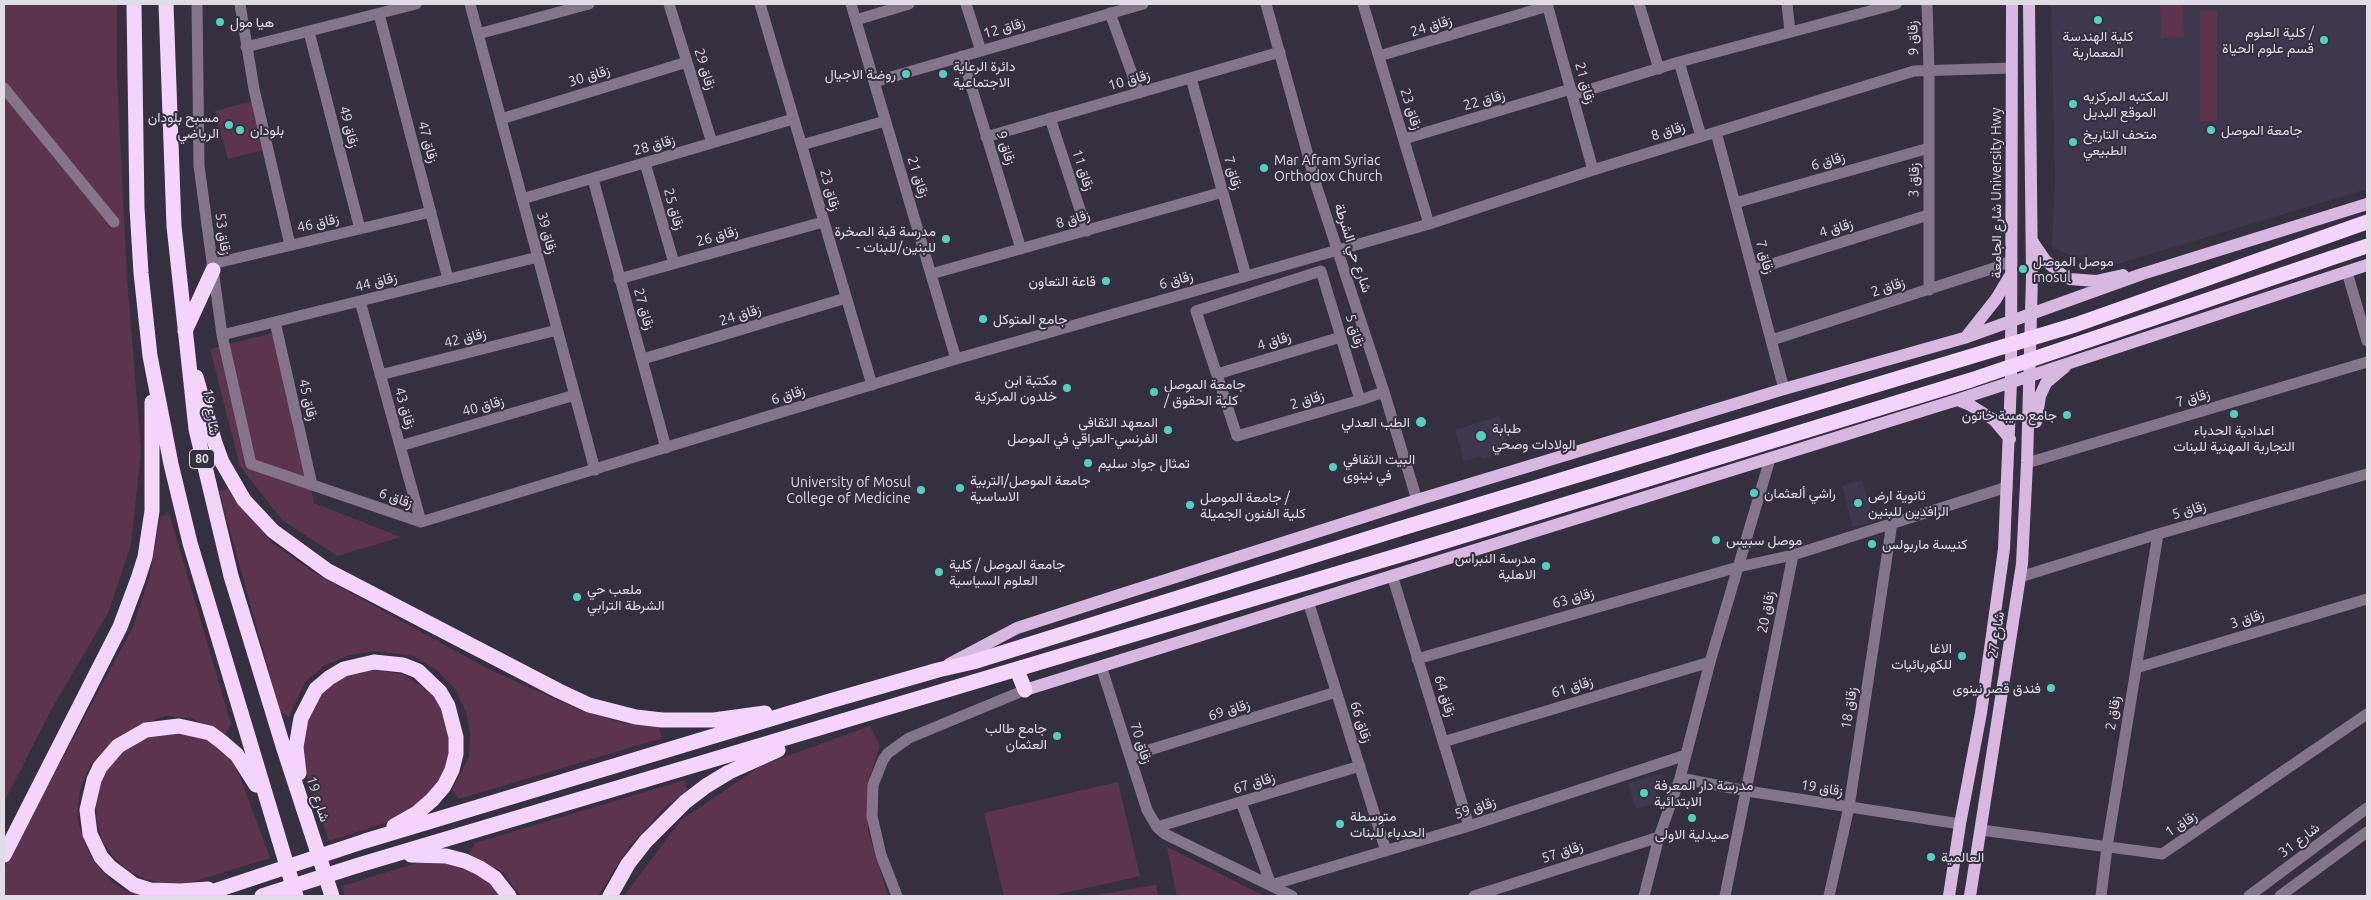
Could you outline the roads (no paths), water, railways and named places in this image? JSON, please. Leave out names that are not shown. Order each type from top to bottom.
[{"type":"highway","name":"80","points":[[134,4],[137,208],[141,273],[150,356],[171,464],[190,543],[296,896]]},
{"type":"highway","name":"شارع 19","points":[[166,4],[174,226],[196,429],[220,533],[281,740],[303,802],[332,896]]},
{"type":"highway","points":[[199,896],[359,843],[830,701],[973,662],[1402,528],[2075,325],[2367,222]]},
{"type":"highway","points":[[262,896],[359,865],[1420,549],[1971,380],[2367,246]]},
{"type":"highway","points":[[184,332],[213,267]]},
{"type":"highway","points":[[187,348],[222,462],[244,500],[273,532],[328,571],[559,691],[611,712],[662,720],[714,720],[762,714],[830,701]]},
{"type":"highway","points":[[4,855],[120,627],[145,557],[152,511],[150,356]]},
{"type":"highway","points":[[303,802],[296,747],[297,731],[301,718],[316,690],[344,669],[360,664],[389,662],[403,664],[418,671],[440,692],[454,721],[456,737],[452,770],[444,786],[417,813],[359,843]]},
{"type":"highway","points":[[1017,670],[1025,690]]},
{"type":"highway","points":[[610,896],[628,864],[646,841],[678,808],[706,786],[756,759],[845,721]]},
{"type":"highway","points":[[244,882],[195,891],[165,892],[134,885],[122,877],[101,857],[90,834],[87,810],[89,794],[100,767],[118,746],[146,730],[163,726],[194,728],[210,734],[237,755],[247,768],[270,814]]},
{"type":"highway","points":[[380,859],[424,854],[446,856],[464,861],[480,868],[495,878],[509,896]]},
{"type":"main road","name":"شارع الجامعة University Hwy","points":[[2011,382],[2012,4]]},
{"type":"main road","points":[[2029,4],[2028,89],[2032,241],[2030,376]]},
{"type":"main road","points":[[938,670],[1017,628],[1417,500],[1784,389],[1964,338],[2031,316],[2142,274],[2367,204]]},
{"type":"main road","points":[[2032,241],[2045,260],[2070,279],[2096,281],[2129,274],[2142,274]]},
{"type":"main road","points":[[1025,690],[1957,400],[2367,265]]},
{"type":"main road","points":[[1964,338],[1992,304],[2011,274]]},
{"type":"main road","points":[[2028,462],[2034,449],[2036,411],[2040,396],[2046,383],[2055,374],[2074,361]]},
{"type":"main road","name":"شارع 27","points":[[1970,896],[2020,577],[2028,462],[2030,376]]},
{"type":"main road","name":"شارع 27","points":[[1949,896],[1960,824],[1981,713],[2004,549],[2011,382]]},
{"type":"main road","points":[[1957,400],[1989,416],[2004,430],[2010,439]]},
{"type":"street","name":"زقاق 53","points":[[197,4],[199,166],[222,335],[251,464]]},
{"type":"street","points":[[240,4],[246,47],[290,245]]},
{"type":"street","points":[[246,47],[416,4]]},
{"type":"street","name":"زقاق 39","points":[[470,4],[595,470]]},
{"type":"street","points":[[542,4],[545,16]]},
{"type":"street","points":[[478,34],[589,4]]},
{"type":"street","name":"زقاق 29","points":[[669,4],[712,143]]},
{"type":"street","name":"زقاق 23","points":[[760,4],[872,385]]},
{"type":"street","name":"زقاق 21","points":[[852,4],[956,359]]},
{"type":"street","points":[[856,20],[909,4]]},
{"type":"street","points":[[966,4],[981,51]]},
{"type":"street","name":"زقاق 12","points":[[874,82],[1144,4]]},
{"type":"street","name":"شارع حي الشرطة","points":[[1266,4],[1337,252],[1384,392],[1417,500]]},
{"type":"street","name":"زقاق 23","points":[[1363,4],[1429,224]]},
{"type":"street","points":[[1639,4],[1659,69]]},
{"type":"street","points":[[1787,4],[1790,32]]},
{"type":"street","name":"زقاق 22","points":[[1404,139],[1790,32],[1858,9],[1896,4]]},
{"type":"street","name":"زقاق 9","points":[[1927,4],[1929,70]]},
{"type":"street","name":"زقاق 21","points":[[1548,5],[1593,170]]},
{"type":"street","name":"زقاق 24","points":[[1379,56],[1548,5]]},
{"type":"street","points":[[1110,13],[1138,93]]},
{"type":"street","name":"زقاق 47","points":[[379,14],[448,279]]},
{"type":"street","name":"زقاق 49","points":[[309,32],[360,229]]},
{"type":"street","name":"زقاق 10","points":[[986,137],[1280,52]]},
{"type":"street","name":"زقاق 9","points":[[962,56],[1021,249]]},
{"type":"street","name":"زقاق 30","points":[[501,119],[687,62]]},
{"type":"street","points":[[1679,62],[1701,136]]},
{"type":"street","name":"زقاق 8","points":[[1337,252],[1701,136],[1914,71],[2012,68]]},
{"type":"street","name":"زقاق 3","points":[[1929,70],[1929,290]]},
{"type":"street","name":"زقاق 7","points":[[1191,78],[1246,276]]},
{"type":"street","points":[[4,88],[114,222]]},
{"type":"street","name":"زقاق 11","points":[[1050,118],[1087,231]]},
{"type":"street","name":"زقاق 28","points":[[522,199],[794,119]]},
{"type":"street","points":[[802,145],[885,121]]},
{"type":"street","name":"زقاق 7","points":[[1716,132],[1784,389]]},
{"type":"street","name":"زقاق 6","points":[[1735,203],[1929,148]]},
{"type":"street","name":"زقاق 25","points":[[645,163],[674,263]]},
{"type":"street","name":"زقاق 27","points":[[593,179],[666,448]]},
{"type":"street","name":"زقاق 8","points":[[931,274],[1223,192]]},
{"type":"street","name":"زقاق 46","points":[[213,267],[290,245],[431,212]]},
{"type":"street","name":"زقاق 4","points":[[1753,270],[1928,215]]},
{"type":"street","name":"زقاق 26","points":[[619,279],[823,222]]},
{"type":"street","name":"زقاق 6","points":[[251,464],[421,522],[956,359],[1337,252]]},
{"type":"street","name":"زقاق 44","points":[[222,335],[538,257]]},
{"type":"street","name":"زقاق 2","points":[[1772,340],[1997,268],[2012,260]]},
{"type":"street","name":"زقاق 5","points":[[1217,374],[1196,311],[1321,271],[1360,400]]},
{"type":"street","points":[[2347,272],[2367,341]]},
{"type":"street","name":"زقاق 24","points":[[643,360],[846,298]]},
{"type":"street","name":"زقاق 43","points":[[360,301],[421,522]]},
{"type":"street","name":"زقاق 45","points":[[274,322],[312,485]]},
{"type":"street","name":"زقاق 42","points":[[380,375],[557,330]]},
{"type":"street","name":"زقاق 4","points":[[1217,374],[1341,337]]},
{"type":"street","name":"زقاق 7","points":[[2028,462],[2367,362]]},
{"type":"street","name":"زقاق 2","points":[[1217,374],[1237,436],[1384,392]]},
{"type":"street","name":"زقاق 40","points":[[400,446],[575,395]]},
{"type":"street","points":[[1644,896],[1659,837],[1680,778],[1710,662],[1770,459]]},
{"type":"street","name":"زقاق 5","points":[[2020,577],[2158,534],[2367,474]]},
{"type":"street","points":[[1792,554],[2007,486]]},
{"type":"street","name":"زقاق 18","points":[[1829,896],[1849,807],[1892,523]]},
{"type":"street","name":"زقاق 2","points":[[2101,896],[2107,847],[2158,534]]},
{"type":"street","name":"زقاق 63","points":[[1417,659],[1738,567],[1792,554]]},
{"type":"street","name":"زقاق 20","points":[[1726,896],[1792,554]]},
{"type":"street","name":"زقاق 64","points":[[1392,575],[1469,826]]},
{"type":"street","name":"زقاق 3","points":[[2136,668],[2367,599]]},
{"type":"street","name":"زقاق 66","points":[[1308,601],[1386,851]]},
{"type":"street","name":"زقاق 61","points":[[1443,742],[1710,662]]},
{"type":"street","name":"زقاق 70","points":[[1101,666],[1147,810],[1157,827]]},
{"type":"street","points":[[897,896],[881,855],[872,816],[873,785],[883,760],[888,753],[909,738],[1025,690]]},
{"type":"street","name":"زقاق 69","points":[[1130,756],[1336,692]]},
{"type":"street","name":"زقاق 1","points":[[1981,830],[2162,854],[2367,714]]},
{"type":"street","name":"زقاق 59","points":[[1271,885],[1469,826],[1686,755]]},
{"type":"street","name":"زقاق 67","points":[[1157,827],[1360,766]]},
{"type":"street","name":"زقاق 19","points":[[1680,778],[1747,791],[1960,824]]},
{"type":"street","points":[[1241,802],[1271,885]]},
{"type":"street","name":"شارع 31","points":[[2249,896],[2367,808]]},
{"type":"street","points":[[1157,827],[1165,834],[1292,896]]},
{"type":"street","points":[[2280,896],[2367,832]]},
{"type":"street","name":"زقاق 57","points":[[1474,896],[1659,837]]},
{"type":"place","name":"كلية الهندسة المعمارية","points":[[2098,20]]},
{"type":"place","name":"هيا مول","points":[[220,22]]},
{"type":"place","name":"كلية العلوم / قسم علوم الحياة","points":[[2324,40]]},
{"type":"place","name":"روضة الاجيال","points":[[906,74]]},
{"type":"place","name":"دائرة الرعاية الاجتماعية","points":[[943,74]]},
{"type":"place","name":"المكتبه المركزيه الموقع البديل","points":[[2073,104]]},
{"type":"place","name":"مسبح بلودان الرياضي","points":[[229,125]]},
{"type":"place","name":"بلودان","points":[[240,130]]},
{"type":"place","name":"جامعة الموصل","points":[[2211,130]]},
{"type":"place","name":"متحف التاريخ الطبيعي","points":[[2073,142]]},
{"type":"place","name":"Mar Afram Syriac Orthodox Church","points":[[1264,168]]},
{"type":"place","name":"مدرسة قبة الصخرة - للبنين/للبنات","points":[[946,239]]},
{"type":"place","name":"موصل الموصل mosul","points":[[2023,269]]},
{"type":"place","name":"قاعة التعاون","points":[[1106,281]]},
{"type":"place","name":"جامع المتوكل","points":[[983,319]]},
{"type":"place","name":"مكتبة ابن خلدون المركزية","points":[[1067,388]]},
{"type":"place","name":"جامعة الموصل / كلية الحقوق","points":[[1154,392]]},
{"type":"place","name":"اعدادية الحدباء التجارية المهنية للبنات","points":[[2234,414]]},
{"type":"place","name":"جامع هيبة خاتون","points":[[2067,415]]},
{"type":"place","name":"الطب العدلي","points":[[1421,422]]},
{"type":"place","name":"المعهد الثقافي الفرنسي-العراقي في الموصل","points":[[1168,430]]},
{"type":"place","name":"طبابة الولادات وصحي","points":[[1481,436]]},
{"type":"place","name":"تمثال جواد سليم","points":[[1088,463]]},
{"type":"place","name":"البيت الثقافي في نينوى","points":[[1333,467]]},
{"type":"place","name":"جامعة الموصل/التربية الاساسية","points":[[960,488]]},
{"type":"place","name":"University of Mosul College of Medicine","points":[[921,490]]},
{"type":"place","name":"راشي ألعثمان","points":[[1754,493]]},
{"type":"place","name":"ثانوية ارض الرافدين للبنين","points":[[1858,503]]},
{"type":"place","name":"جامعة الموصل / كلية الفنون الجميلة","points":[[1190,505]]},
{"type":"place","name":"موصل سبيس","points":[[1716,540]]},
{"type":"place","name":"كنيسة ماربولس","points":[[1872,544]]},
{"type":"place","name":"مدرسة النبراس الاهلية","points":[[1546,566]]},
{"type":"place","name":"جامعة الموصل / كلية العلوم السياسية","points":[[939,572]]},
{"type":"place","name":"ملعب حي الشرطة الترابي","points":[[577,597]]},
{"type":"place","name":"الاغا للكهربائيات","points":[[1962,656]]},
{"type":"place","name":"فندق قصر نينوى","points":[[2051,688]]},
{"type":"place","name":"جامع طالب العثمان","points":[[1057,736]]},
{"type":"place","name":"مدرسة دار المعرفة الابتدائية","points":[[1644,793]]},
{"type":"place","name":"صيدلية الاولى","points":[[1692,818]]},
{"type":"place","name":"متوسطة الحدباء للبنات","points":[[1340,824]]},
{"type":"place","name":"العالمية","points":[[1931,857]]}]
